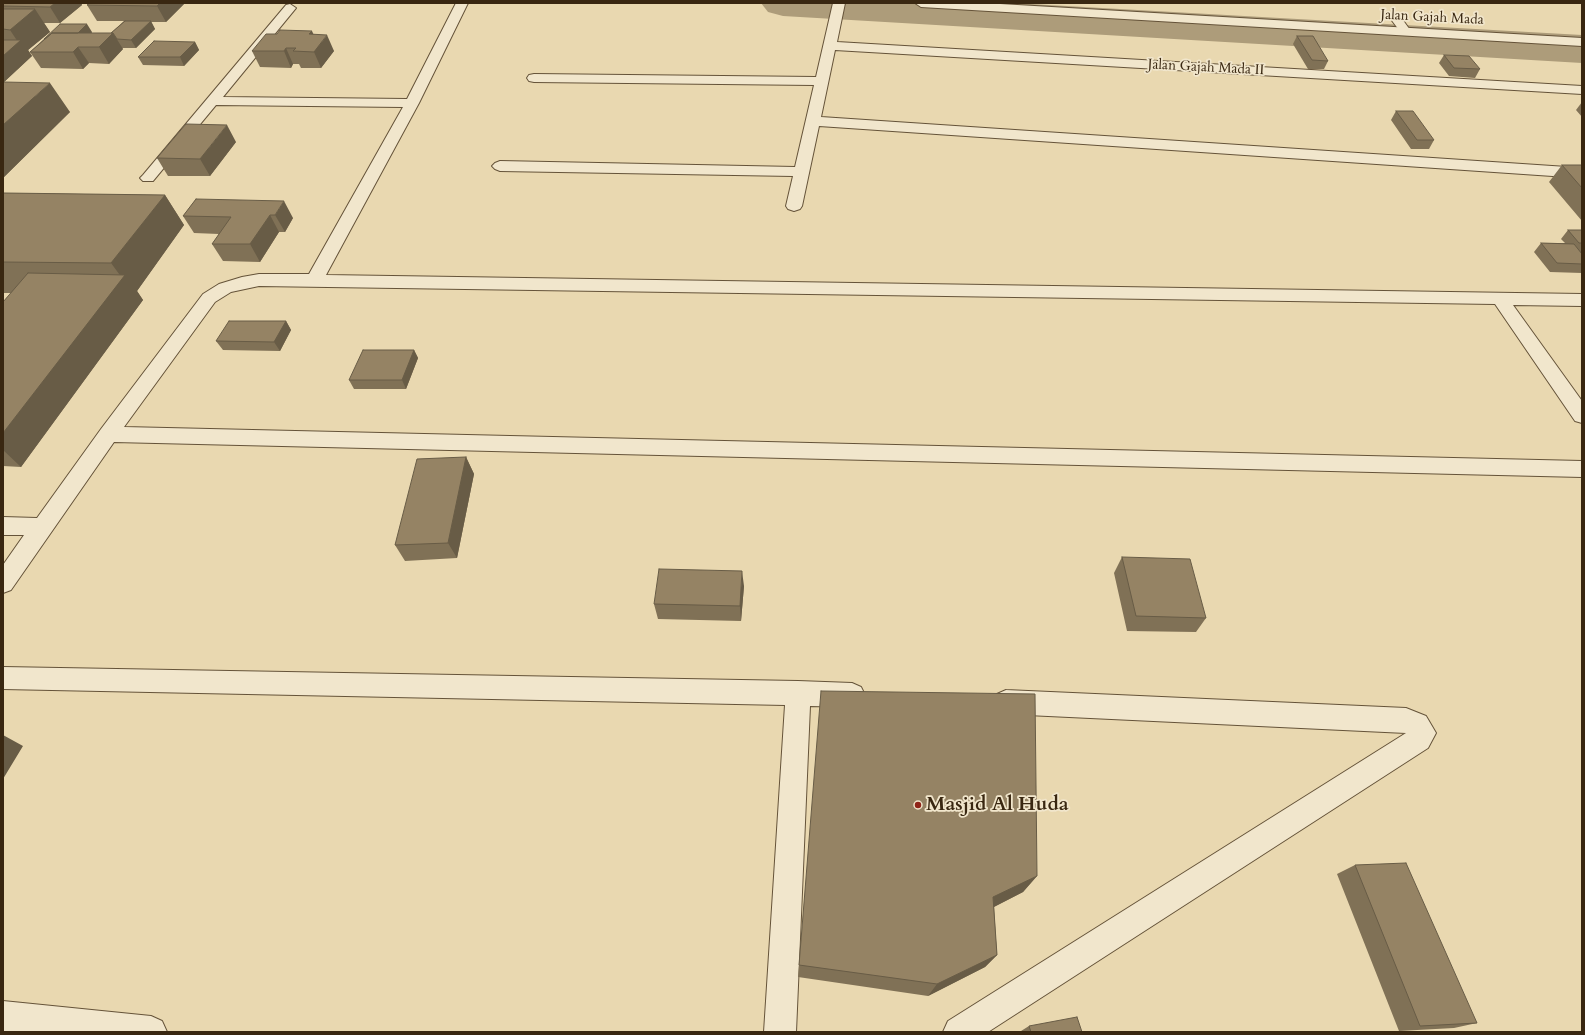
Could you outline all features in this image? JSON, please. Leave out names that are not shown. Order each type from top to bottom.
[{"type":"street","points":[[315,280],[326,257],[412,103],[462,3]]},
{"type":"street","name":"Jalan Gajah Mada","points":[[921,3],[1582,42]]},
{"type":"street","points":[[794,206],[839,4]]},
{"type":"street","points":[[148,178],[290,8]]},
{"type":"street","name":"Jalan Gajah Mada II","points":[[830,46],[1582,90]]},
{"type":"street","points":[[534,78],[822,81]]},
{"type":"street","points":[[213,101],[412,103]]},
{"type":"street","points":[[813,121],[1582,173]]},
{"type":"street","points":[[500,166],[801,172]]},
{"type":"street","points":[[3,583],[108,434],[209,298],[225,288],[242,283],[259,280],[315,280],[1582,300]]},
{"type":"street","points":[[1500,299],[1582,416]]},
{"type":"street","points":[[108,434],[1582,469]]},
{"type":"street","points":[[3,526],[42,527]]},
{"type":"street","points":[[3,678],[798,693],[877,696]]},
{"type":"street","points":[[780,1032],[798,693]]},
{"type":"street","points":[[959,1032],[1420,739],[1423,733],[1417,725],[1406,720],[980,701]]},
{"type":"street","points":[[3,1017],[151,1032]]},
{"type":"lane","points":[[1396,18],[1406,32]]},
{"type":"building","points":[[3,3],[55,3],[50,7],[3,6]]},
{"type":"building","points":[[90,3],[160,3],[157,6],[87,5]]},
{"type":"building","points":[[3,9],[35,9],[10,30],[3,29]]},
{"type":"building","points":[[125,21],[151,21],[131,40],[117,39],[113,33],[111,33]]},
{"type":"building","points":[[60,24],[87,24],[78,33],[52,33],[44,39]]},
{"type":"building","points":[[280,30],[312,31],[309,34],[327,35],[314,52],[293,51],[296,48],[286,48],[284,51],[252,51],[266,34],[277,34]]},
{"type":"building","points":[[52,33],[113,33],[99,47],[78,47],[73,52],[30,52]]},
{"type":"building","points":[[1297,36],[1313,36],[1328,61],[1312,60]]},
{"type":"building","points":[[3,40],[21,40],[3,56]]},
{"type":"building","points":[[154,41],[195,42],[180,57],[138,57]]},
{"type":"building","points":[[1444,55],[1469,56],[1480,69],[1454,68]]},
{"type":"building","points":[[3,82],[50,83],[3,125]]},
{"type":"building","points":[[1396,111],[1413,111],[1434,140],[1417,140]]},
{"type":"building","points":[[186,124],[227,125],[200,159],[157,158]]},
{"type":"building","points":[[1562,165],[1582,165],[1582,188]]},
{"type":"building","points":[[3,193],[165,195],[111,263],[3,262]]},
{"type":"building","points":[[196,199],[284,201],[275,215],[270,215],[250,244],[212,244],[231,217],[183,216]]},
{"type":"building","points":[[1568,230],[1582,230],[1582,243],[1579,243]]},
{"type":"building","points":[[1541,243],[1574,244],[1582,254],[1582,264],[1557,263]]},
{"type":"building","points":[[28,273],[125,275],[3,433],[3,302]]},
{"type":"building","points":[[229,321],[286,321],[274,342],[216,341]]},
{"type":"building","points":[[363,350],[414,350],[402,380],[349,380]]},
{"type":"building","points":[[466,457],[448,543],[395,545],[417,459]]},
{"type":"building","points":[[1122,557],[1190,559],[1206,618],[1136,616]]},
{"type":"building","points":[[659,569],[742,571],[740,606],[654,604]]},
{"type":"building","name":"Masjid Al Huda","points":[[821,691],[1035,694],[1037,876],[993,897],[997,955],[937,984],[799,965]]},
{"type":"building","points":[[1406,863],[1477,1023],[1420,1026],[1355,865]]},
{"type":"building","points":[[1077,1017],[1082,1032],[1031,1032],[1029,1026]]},
{"type":"waterway","points":[[783,3],[1582,49]]},
{"type":"place","name":"Masjid Al Huda","points":[[918,805]]}]
